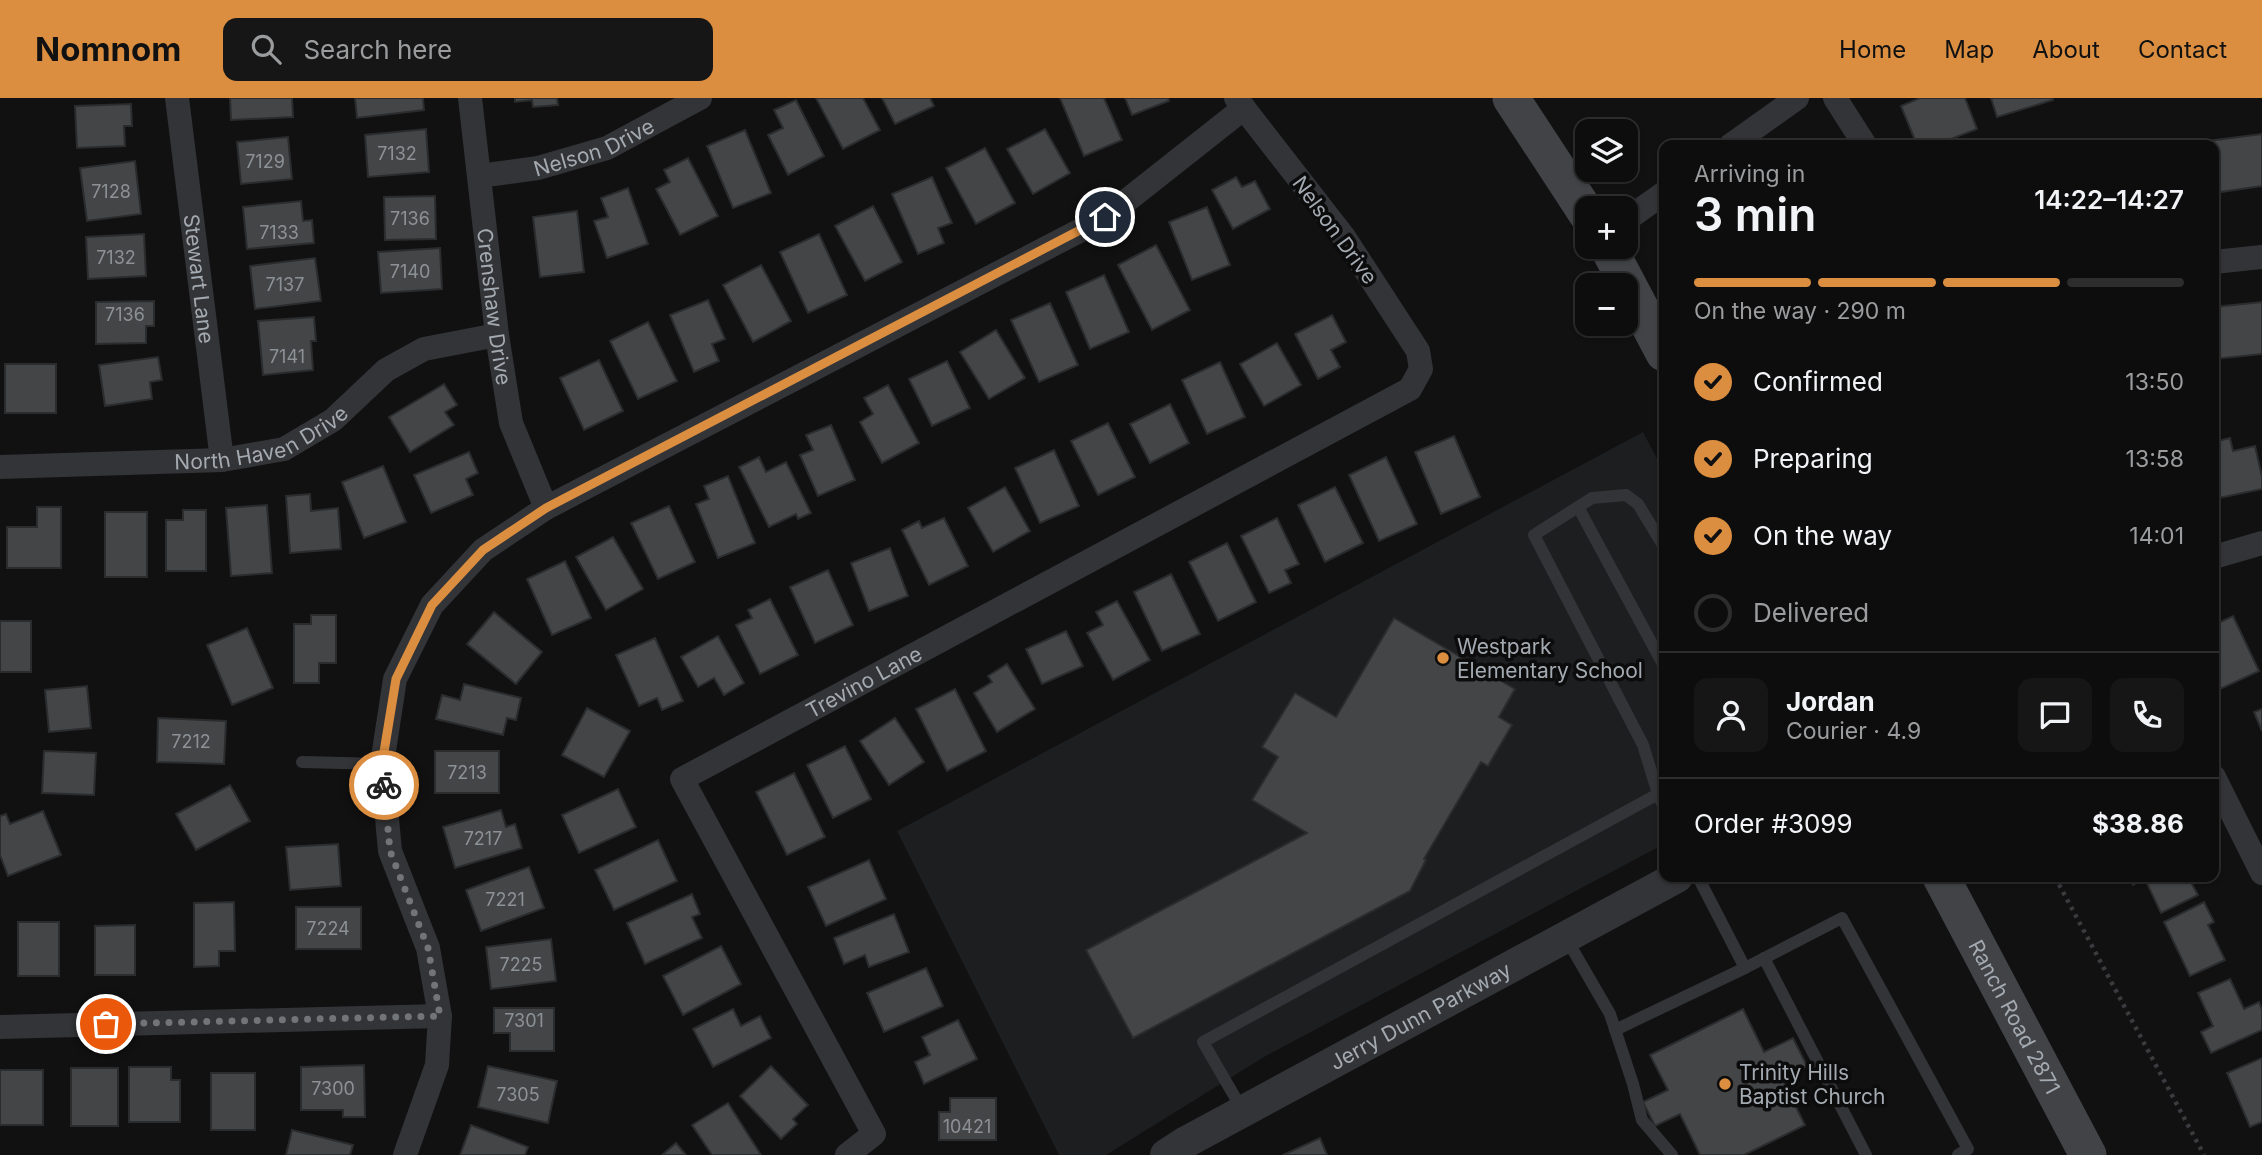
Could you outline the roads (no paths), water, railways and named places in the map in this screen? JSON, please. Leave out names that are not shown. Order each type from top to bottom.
[{"type":"main road","points":[[1511,98],[1575,196]]},
{"type":"main road","points":[[1614,259],[1659,344]]},
{"type":"main road","name":"Ranch Road 2871","points":[[1944,882],[2088,1155]]},
{"type":"street","name":"Stewart Lane","points":[[177,98],[222,460]]},
{"type":"street","name":"Crenshaw Drive","points":[[470,98],[497,335],[511,423],[546,508]]},
{"type":"street","name":"Nelson Drive","points":[[479,176],[538,168],[607,148],[700,98]]},
{"type":"street","points":[[1738,140],[1797,98]]},
{"type":"street","points":[[1835,98],[1862,140]]},
{"type":"street","name":"Nelson Drive","points":[[1240,103],[1344,237],[1418,351],[1422,369]]},
{"type":"street","points":[[405,1155],[437,1065],[440,1016],[428,948],[390,851],[382,764],[396,679],[432,605],[483,550],[546,508],[1105,217],[1240,103]]},
{"type":"street","points":[[1638,211],[1659,197]]},
{"type":"street","points":[[2219,261],[2262,257]]},
{"type":"street","name":"North Haven Drive","points":[[0,467],[222,460],[285,449],[333,419],[386,370],[424,349],[497,335]]},
{"type":"street","name":"Trevino Lane","points":[[847,1155],[874,1134],[682,779],[1410,389],[1422,369]]},
{"type":"street","points":[[2219,555],[2262,542]]},
{"type":"street","points":[[2219,787],[2262,873]]},
{"type":"street","name":"Jerry Dunn Parkway","points":[[1181,1151],[1243,1112],[1668,882]]},
{"type":"street","points":[[0,1027],[440,1016]]},
{"type":"lane","points":[[1659,539],[1638,503],[1626,495],[1592,498],[1534,535],[1643,745],[1659,788]]},
{"type":"lane","points":[[1578,507],[1659,657]]},
{"type":"lane","points":[[302,762],[382,764]]},
{"type":"lane","points":[[1243,1112],[1203,1042],[1659,794]]},
{"type":"lane","points":[[1701,882],[1745,968]]},
{"type":"lane","points":[[1615,1030],[1842,918],[1968,1149],[1958,1155]]},
{"type":"lane","points":[[1566,937],[1610,1014],[1642,1121],[1672,1155]]},
{"type":"lane","points":[[1764,958],[1866,1155]]},
{"type":"place","name":"Westpark Elementary School","points":[[1443,658]]},
{"type":"place","name":"Trinity Hills Baptist Church","points":[[1725,1084]]}]
